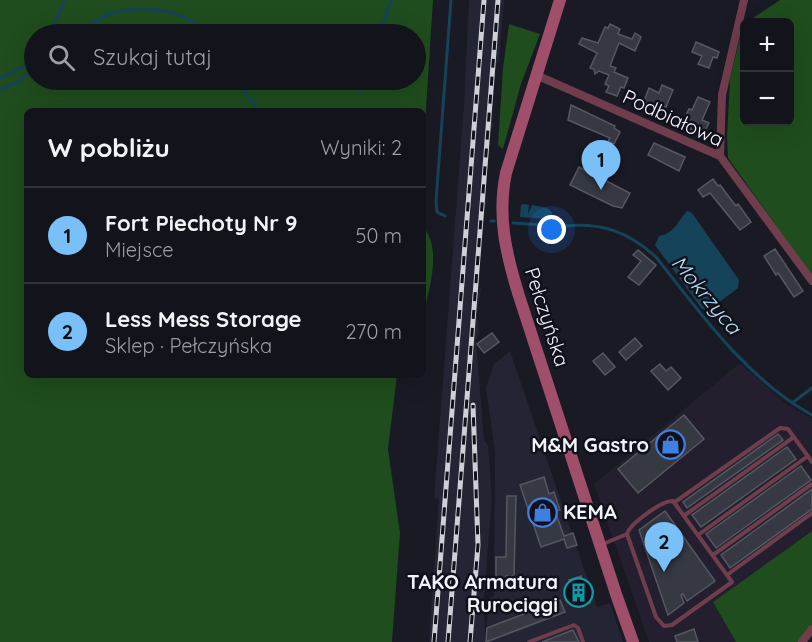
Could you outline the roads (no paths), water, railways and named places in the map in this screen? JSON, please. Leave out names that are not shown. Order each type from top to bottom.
[{"type":"main road","name":"Pełczyńska","points":[[560,0],[504,182],[501,211],[503,234],[519,296],[633,642]]},
{"type":"street","points":[[720,156],[722,95],[744,0]]},
{"type":"street","name":"Podbiałowa","points":[[536,75],[720,156],[812,281]]},
{"type":"street","points":[[802,642],[812,629]]},
{"type":"lane","points":[[675,502],[776,430],[784,428],[794,437],[812,462]]},
{"type":"lane","points":[[684,515],[794,437]]},
{"type":"lane","points":[[699,535],[808,456]]},
{"type":"lane","points":[[713,555],[812,484]]},
{"type":"lane","points":[[664,501],[675,502],[684,515],[732,582],[672,626],[664,626],[656,617],[627,534],[630,527],[664,501]]},
{"type":"lane","points":[[727,575],[812,513]]},
{"type":"lane","points":[[601,544],[627,534]]},
{"type":"lane","points":[[529,642],[574,625],[578,628],[583,642]]},
{"type":"water","points":[[521,205],[529,205],[528,214],[532,205],[547,208],[552,212],[553,217],[549,219],[520,217]]},
{"type":"water","points":[[687,211],[692,213],[739,280],[738,288],[710,309],[702,309],[655,245],[659,236],[672,230]]},
{"type":"waterway","points":[[54,24],[65,0]]},
{"type":"waterway","points":[[383,24],[391,0]]},
{"type":"waterway","points":[[445,216],[437,212],[436,201],[451,0]]},
{"type":"waterway","points":[[90,24],[112,13],[138,9],[176,14],[195,24]]},
{"type":"waterway","points":[[0,78],[24,66]]},
{"type":"waterway","points":[[0,90],[16,83],[24,76]]},
{"type":"waterway","points":[[243,90],[257,108]]},
{"type":"waterway","name":"Mokrzyca","points":[[513,223],[560,226]]},
{"type":"waterway","name":"Mokrzyca","points":[[565,226],[602,227],[625,235],[646,248],[656,257],[726,344],[767,383],[812,415]]},
{"type":"waterway","points":[[792,403],[812,388]]},
{"type":"railway","points":[[434,642],[484,0]]},
{"type":"railway","points":[[448,642],[498,0]]},
{"type":"railway","points":[[470,642],[478,545],[473,405]]},
{"type":"place","name":"Fort Piechoty Nr 9","points":[[601,190]]},
{"type":"place","name":"M&M Gastro","points":[[670,445]]},
{"type":"place","name":"KEMA","points":[[542,512]]},
{"type":"place","name":"Less Mess Storage","points":[[664,572]]},
{"type":"place","name":"TAKO Armatura Rurociągi","points":[[579,593]]}]
